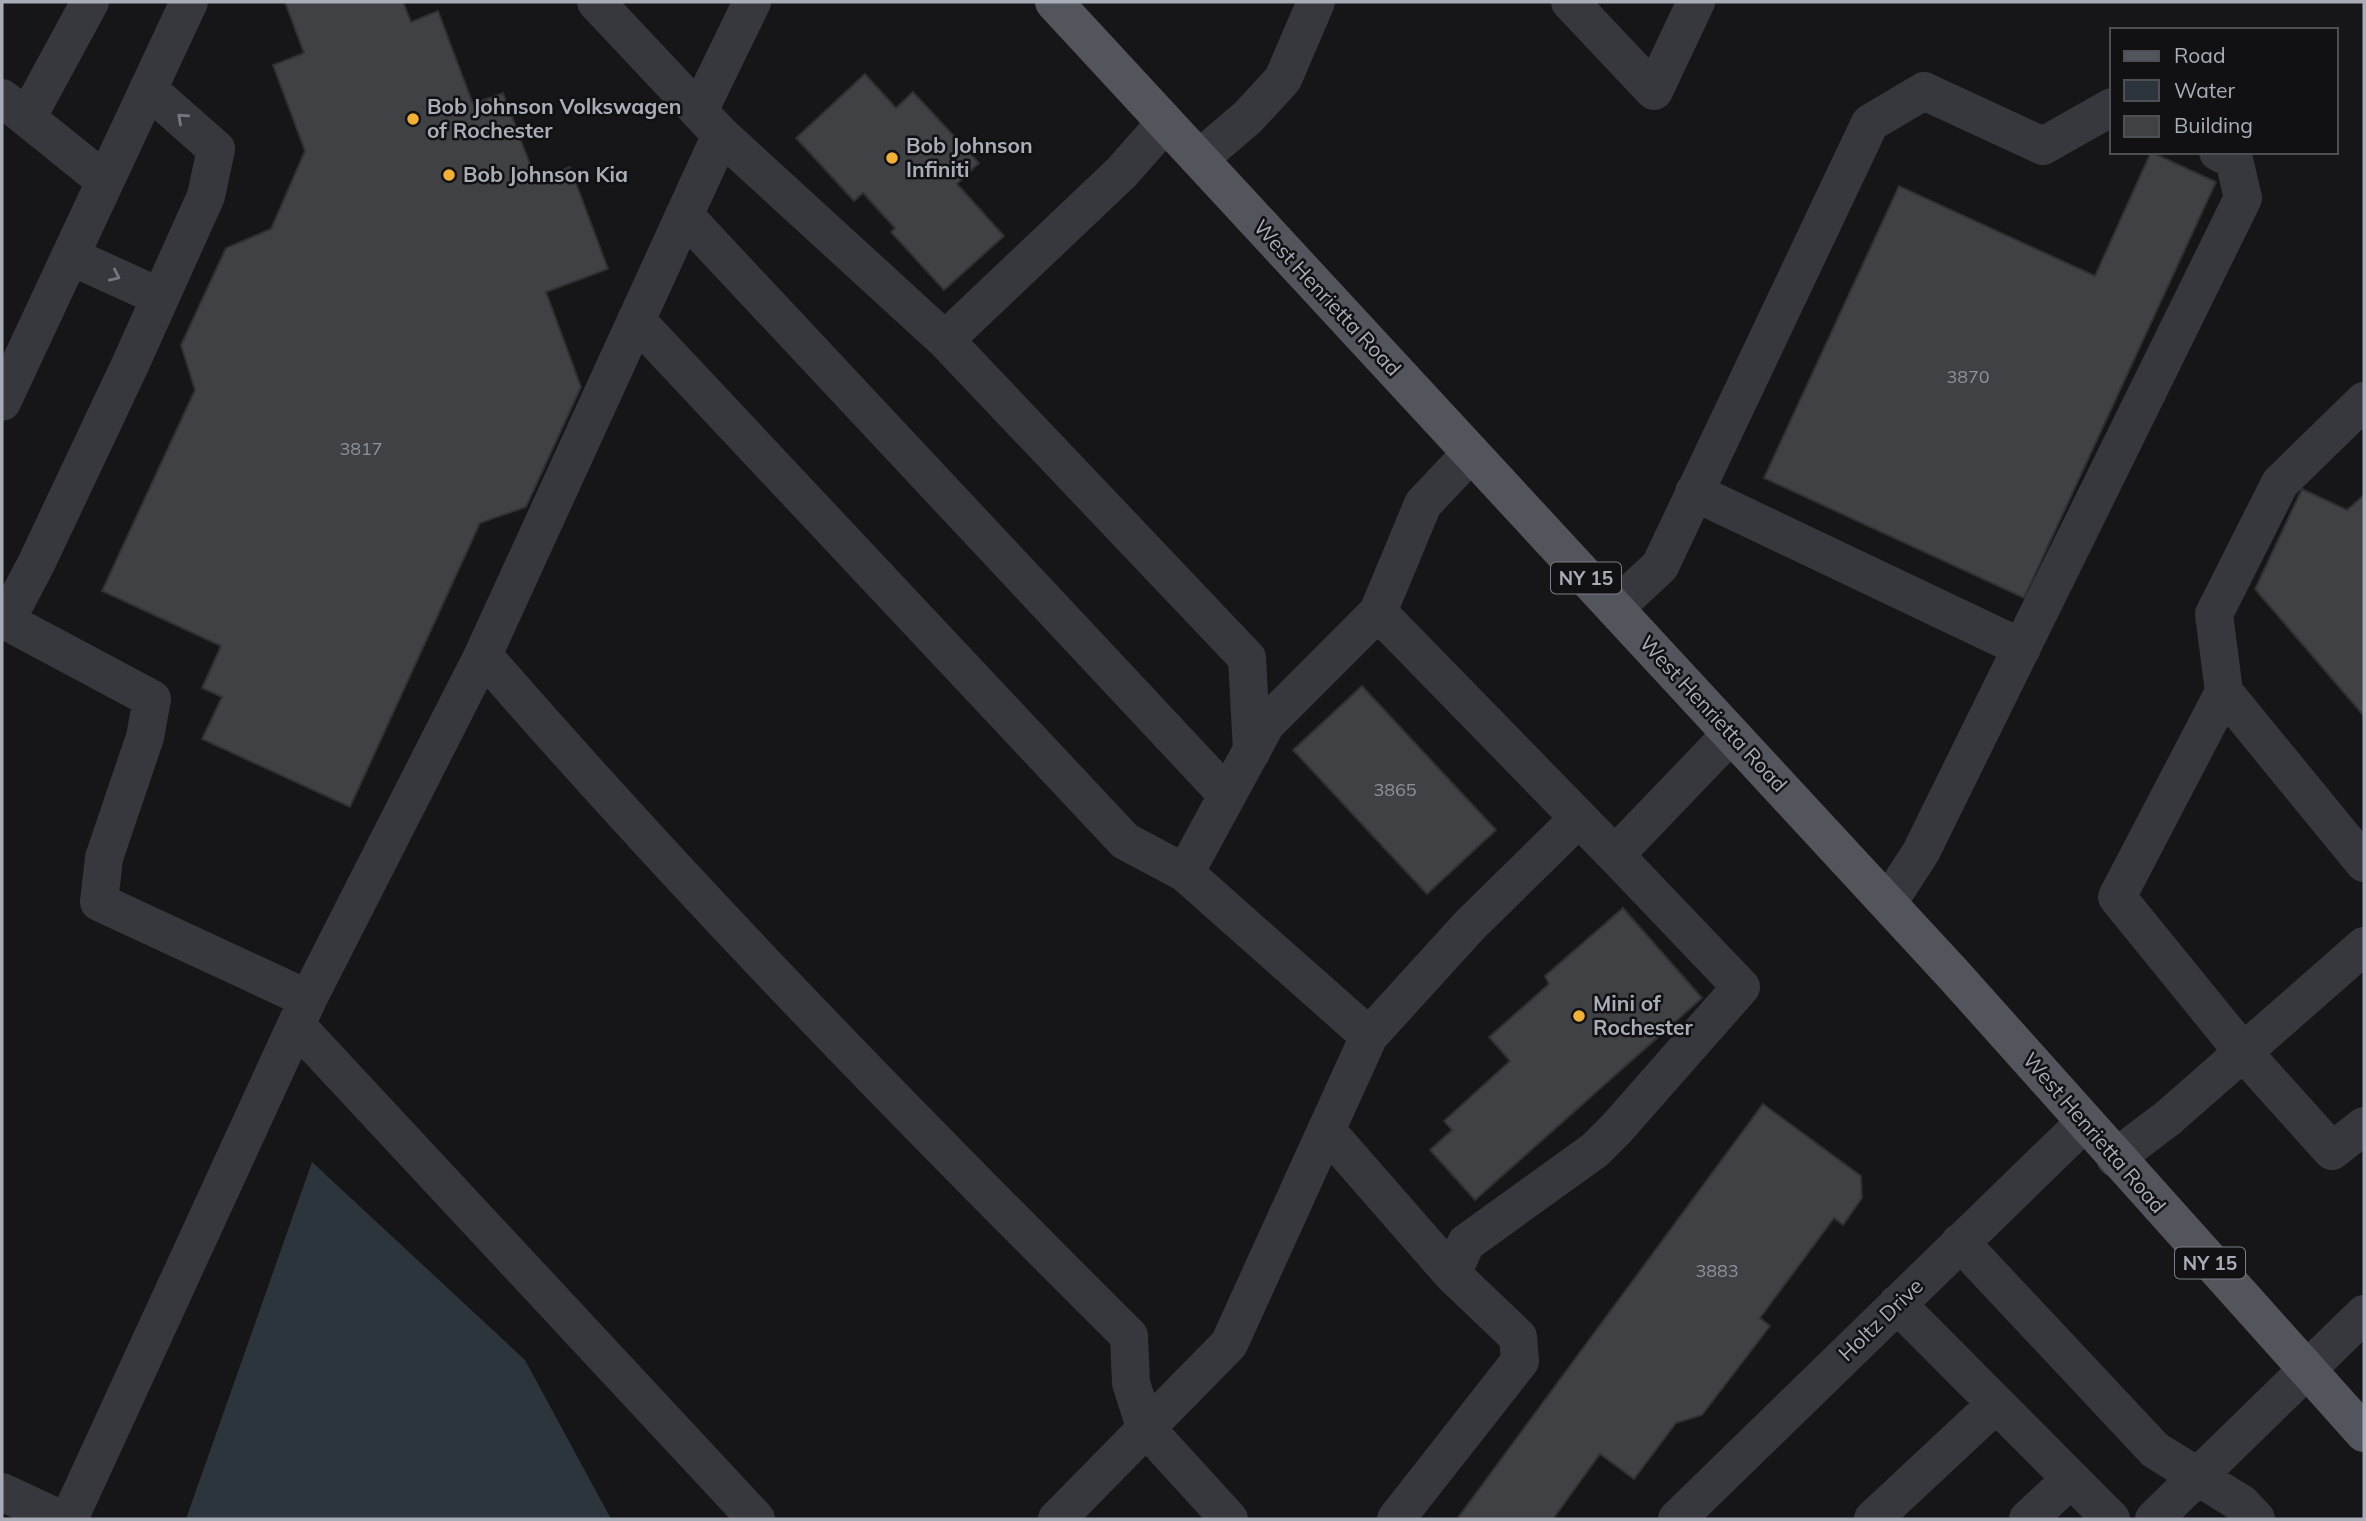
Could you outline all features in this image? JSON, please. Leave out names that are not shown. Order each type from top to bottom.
[{"type":"main road","name":"West Henrietta Road","points":[[1054,2],[1888,903],[2364,1433]]},
{"type":"street","points":[[90,2],[14,108],[105,181]]},
{"type":"street","points":[[2,402],[188,2]]},
{"type":"street","points":[[596,2],[710,123],[945,340],[1247,658],[1252,751]]},
{"type":"street","points":[[69,1519],[302,1012],[483,654],[684,215],[710,123],[752,2]]},
{"type":"street","points":[[1199,159],[1248,117],[1283,79],[1316,2]]},
{"type":"street","points":[[1570,2],[1654,91],[1696,2]]},
{"type":"street","points":[[148,89],[216,149],[206,196],[42,552],[3,623],[152,699],[145,737],[104,858],[99,902],[302,1012],[756,1519]]},
{"type":"street","points":[[1615,608],[1660,566],[1870,123],[1924,91],[2043,146],[2110,108]]},
{"type":"street","points":[[945,340],[1122,172],[1165,123]]},
{"type":"street","points":[[1888,903],[1921,852],[2243,198],[2234,160],[2222,154]]},
{"type":"street","points":[[684,215],[1227,795]]},
{"type":"street","points":[[70,256],[160,297]]},
{"type":"street","points":[[636,320],[1125,841],[1185,873],[1370,1036]]},
{"type":"street","points":[[2364,401],[2280,483],[2214,614],[2224,692],[2364,863]]},
{"type":"street","points":[[1185,873],[1266,724],[1378,612],[1423,504],[1471,453]]},
{"type":"street","points":[[1694,492],[2022,648]]},
{"type":"street","points":[[1378,612],[1741,987],[1610,1136],[1595,1150],[1465,1243],[1452,1274]]},
{"type":"street","points":[[483,654],[574,760],[807,1011],[1129,1336],[1131,1383],[1145,1427],[1229,1519]]},
{"type":"street","points":[[2224,692],[2117,897],[2243,1052],[2332,1151],[2364,1126]]},
{"type":"street","points":[[1615,855],[1731,734]]},
{"type":"street","points":[[1057,1519],[1229,1344],[1370,1036],[1470,925],[1579,818]]},
{"type":"street","points":[[2115,1157],[2168,1118],[2364,946]]},
{"type":"street","name":"Holtz Drive","points":[[1677,1519],[2085,1122]]},
{"type":"street","points":[[1328,1131],[1452,1274],[1518,1337],[1520,1361],[1396,1519]]},
{"type":"street","points":[[1960,1242],[2155,1450],[2242,1503],[2256,1519]]},
{"type":"street","points":[[1897,1304],[2110,1519]]},
{"type":"street","points":[[2154,1519],[2304,1369],[2364,1314]]},
{"type":"street","points":[[1873,1519],[1996,1404]]},
{"type":"street","points":[[2028,1519],[2071,1479]]},
{"type":"street","points":[[2,1492],[60,1519]]},
{"type":"water","points":[[312,1162],[525,1360],[611,1519],[186,1519]]},
{"type":"building","points":[[285,2],[403,2],[411,22],[438,11],[473,104],[503,93],[536,180],[570,167],[608,269],[546,292],[581,387],[526,507],[480,523],[350,807],[202,739],[222,697],[202,688],[221,646],[102,591],[195,390],[181,345],[226,248],[271,229],[305,151],[273,65],[304,53]]},
{"type":"building","points":[[865,74],[896,108],[913,92],[979,163],[957,184],[1004,236],[944,290],[891,232],[895,228],[863,193],[854,201],[796,138]]},
{"type":"building","points":[[2150,154],[2216,182],[2024,598],[1764,478],[1899,186],[2095,276]]},
{"type":"building","points":[[2302,489],[2347,510],[2364,495],[2364,716],[2255,589]]},
{"type":"building","points":[[1362,686],[1496,830],[1427,894],[1293,750]]},
{"type":"building","points":[[1623,908],[1702,998],[1475,1200],[1430,1150],[1452,1130],[1444,1121],[1510,1061],[1489,1037],[1549,984],[1545,976]]},
{"type":"building","points":[[1763,1104],[1861,1176],[1862,1198],[1843,1225],[1834,1218],[1760,1318],[1770,1326],[1702,1415],[1676,1423],[1634,1479],[1600,1454],[1553,1519],[1457,1519]]},
{"type":"place","name":"Bob Johnson Volkswagen of Rochester","points":[[413,119]]},
{"type":"place","name":"Bob Johnson Infiniti","points":[[892,158]]},
{"type":"place","name":"Bob Johnson Kia","points":[[449,175]]},
{"type":"place","name":"Mini of Rochester","points":[[1579,1016]]}]
